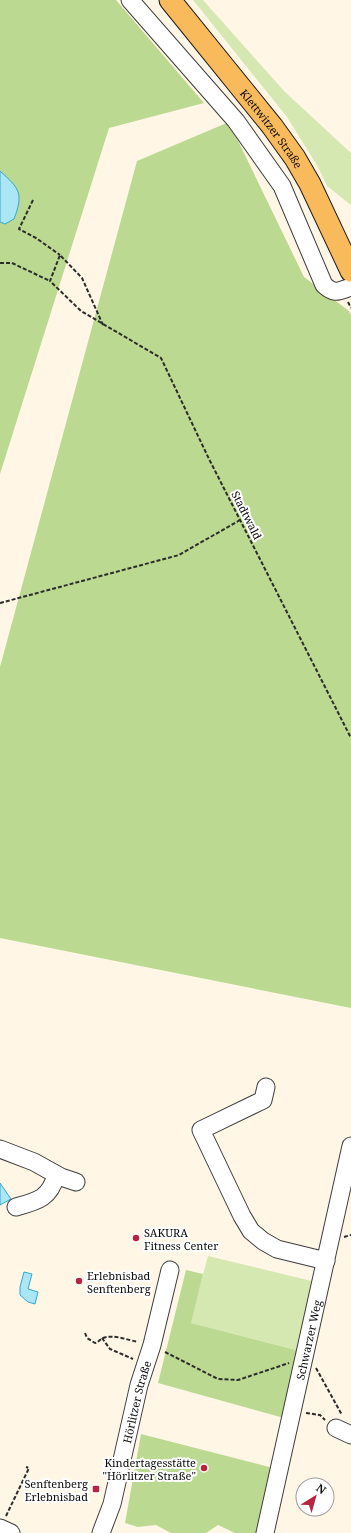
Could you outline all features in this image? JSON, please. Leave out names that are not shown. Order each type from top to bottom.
[{"type":"main road","name":"Klettwitzer Straße","points":[[170,0],[272,126],[295,158],[310,184],[351,271]]},
{"type":"street","points":[[130,0],[236,121],[282,186],[324,285],[330,291],[337,292],[351,286]]},
{"type":"street","points":[[266,1088],[263,1100],[201,1130],[242,1216],[251,1231],[263,1241],[277,1249],[326,1261]]},
{"type":"street","name":"Schwarzer Weg","points":[[265,1533],[351,1146]]},
{"type":"street","points":[[0,1149],[34,1162],[56,1175],[76,1182]]},
{"type":"street","points":[[16,1207],[37,1201],[44,1197],[54,1184],[56,1175]]},
{"type":"street","name":"Hörlitzer Straße","points":[[101,1533],[112,1504],[138,1385],[152,1345],[170,1270]]},
{"type":"path","points":[[33,200],[19,229],[36,238],[60,255],[82,278],[103,325]]},
{"type":"path","points":[[50,281],[60,255]]},
{"type":"path","name":"Stadtwald","points":[[0,263],[12,263],[50,281],[81,312],[161,358],[240,520],[351,738]]},
{"type":"path","points":[[0,603],[179,555],[240,520]]},
{"type":"path","points":[[85,1333],[87,1338],[94,1343],[99,1342],[102,1338],[113,1337],[152,1345],[218,1379],[238,1380],[305,1354],[342,1414],[346,1433]]},
{"type":"path","points":[[102,1338],[110,1349],[145,1365]]},
{"type":"path","points":[[292,1411],[320,1415],[327,1423],[346,1433]]},
{"type":"path","points":[[4,1530],[29,1468],[26,1467]]},
{"type":"green space","points":[[0,0],[116,0],[204,103],[109,128],[0,474]]},
{"type":"green space","points":[[193,0],[203,0],[284,91],[351,153],[351,205],[327,186],[318,167],[287,117]]},
{"type":"green space","points":[[229,122],[304,277],[349,311],[351,315],[351,1008],[0,938],[0,667],[137,161]]},
{"type":"green space","points":[[208,1256],[316,1282],[300,1351],[190,1323]]},
{"type":"green space","points":[[186,1270],[203,1274],[191,1323],[300,1351],[284,1418],[158,1383]]},
{"type":"green space","points":[[141,1434],[273,1468],[259,1533],[235,1533],[218,1525],[206,1533],[171,1533],[156,1525],[138,1527],[125,1523]]},
{"type":"water","points":[[0,171],[12,182],[18,192],[19,197],[19,203],[14,219],[5,224],[0,222]]},
{"type":"water","points":[[0,1183],[11,1199],[0,1205]]},
{"type":"water","points":[[24,1272],[32,1274],[28,1289],[38,1292],[35,1304],[28,1302],[20,1295],[20,1287]]},
{"type":"place","name":"SAKURA Fitness Center","points":[[136,1238]]},
{"type":"place","name":"Erlebnisbad Senftenberg","points":[[79,1281]]},
{"type":"place","name":"Kindertagesstätte \"Hörlitzer Straße\"","points":[[204,1468]]},
{"type":"place","name":"Senftenberg Erlebnisbad","points":[[96,1489]]}]
